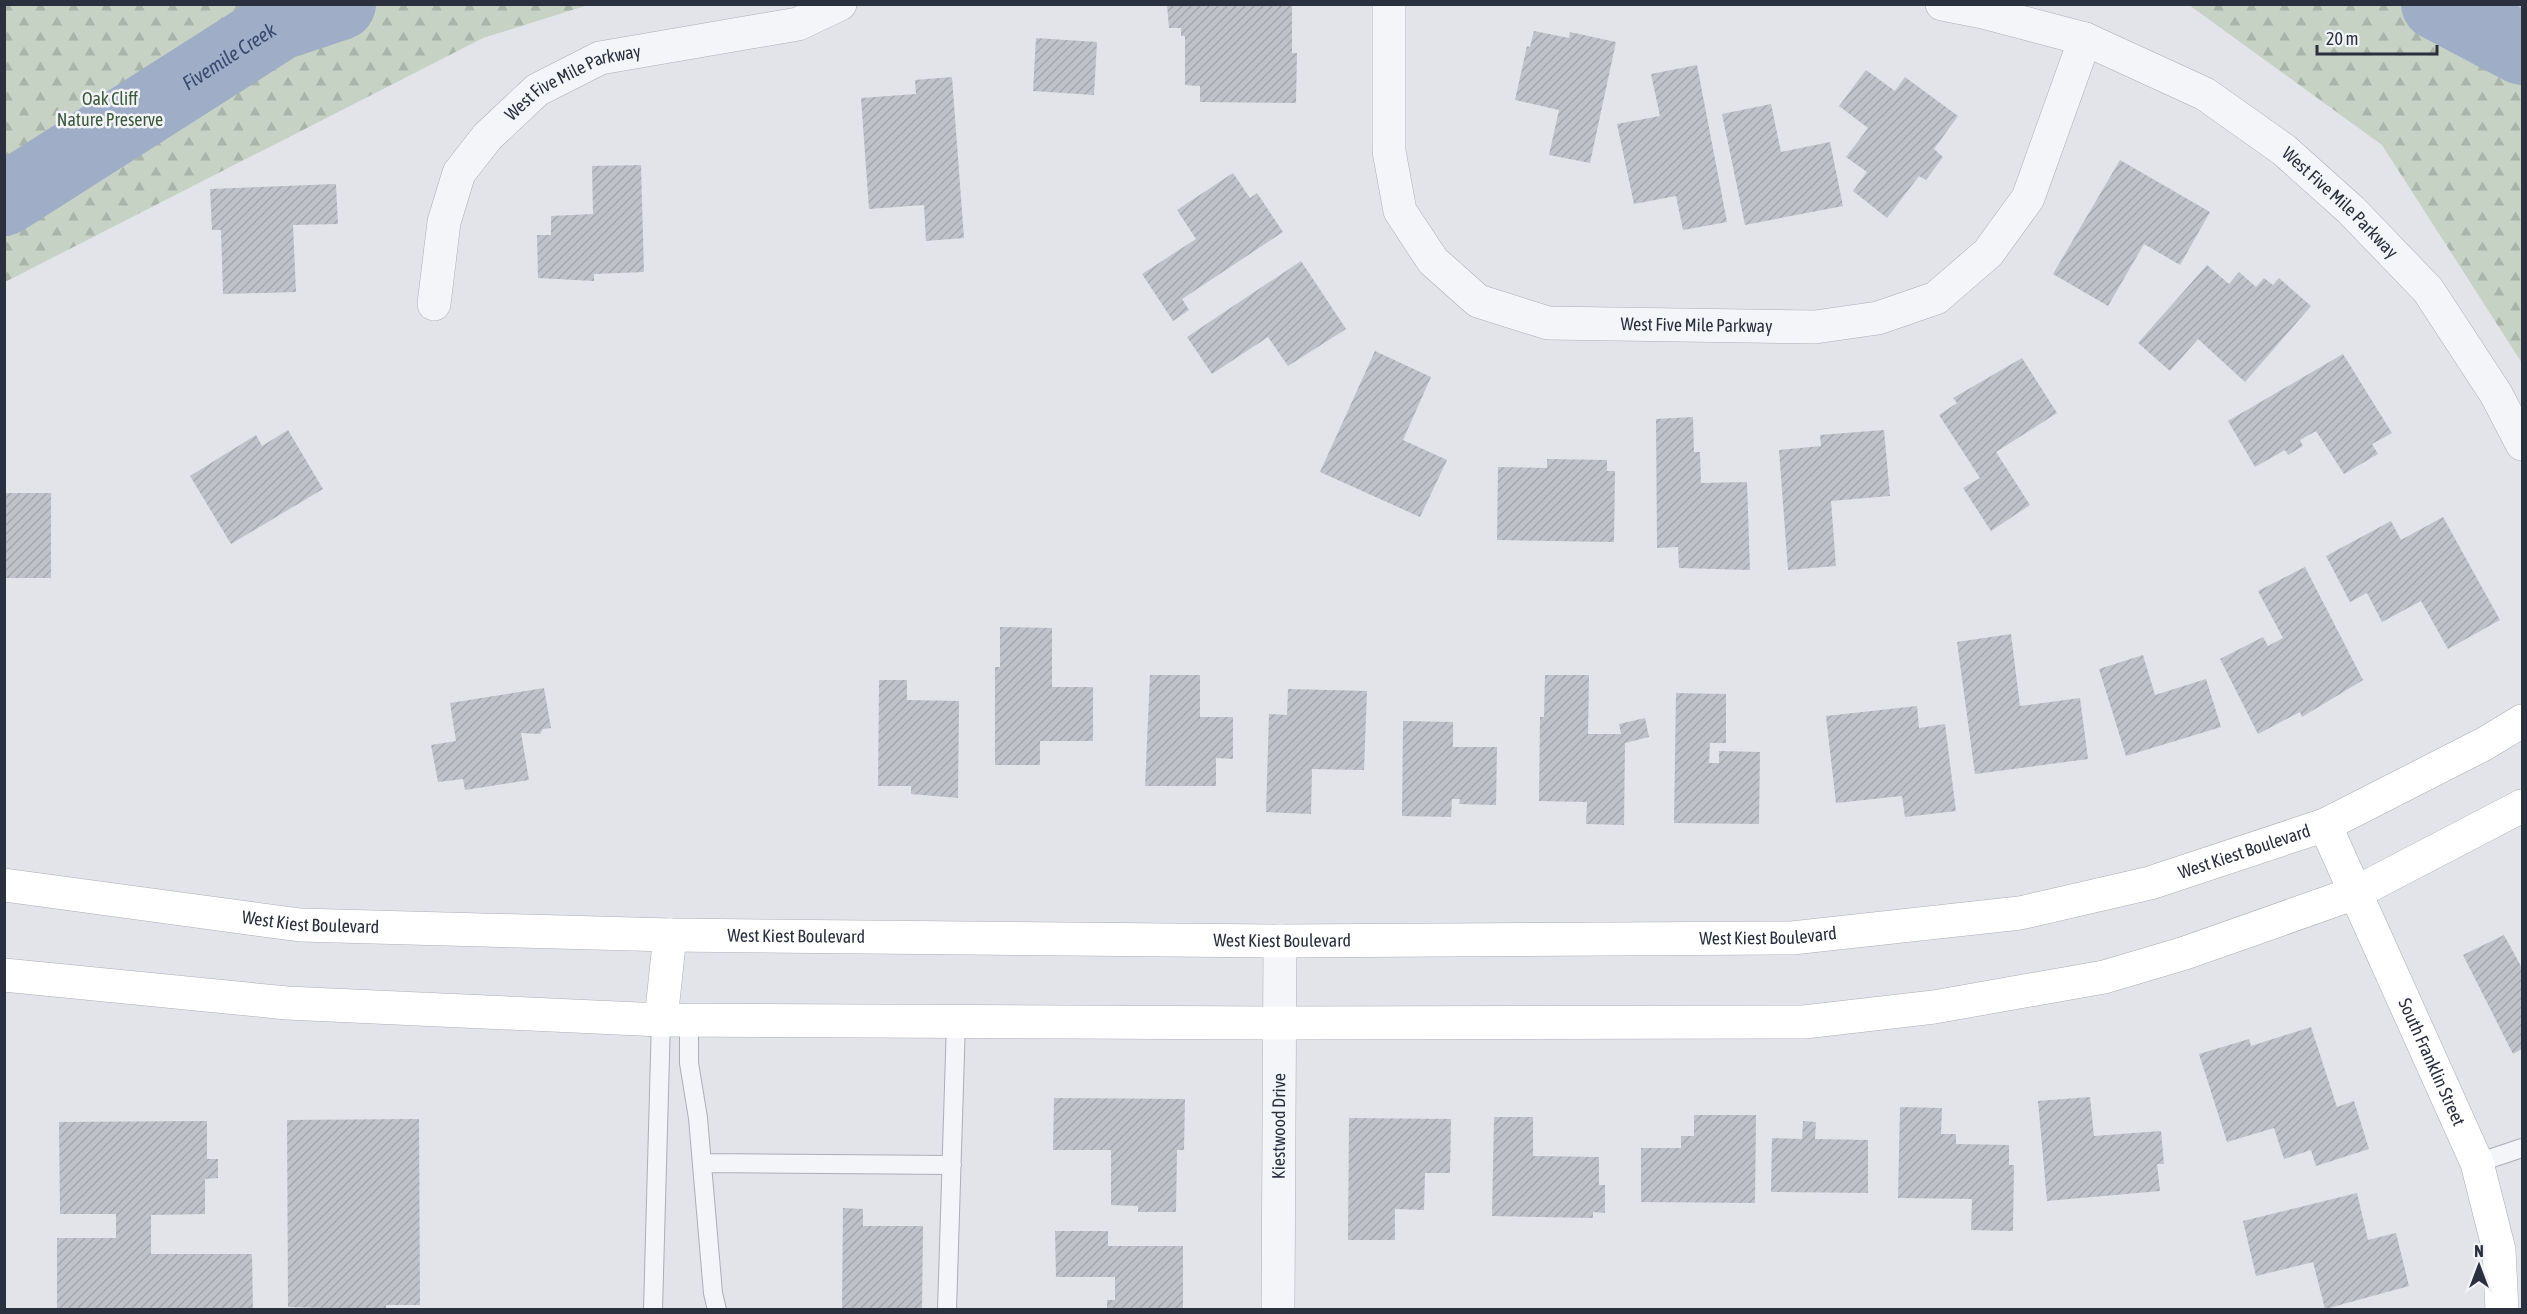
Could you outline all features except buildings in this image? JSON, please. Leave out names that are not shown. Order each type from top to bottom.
[{"type":"main road","name":"West Kiest Boulevard","points":[[4,885],[300,925],[670,935],[1280,941],[1792,938],[2020,914],[2150,883],[2325,825],[2484,744],[2523,721]]},
{"type":"main road","points":[[4,975],[286,1004],[675,1020],[1278,1023],[1804,1022],[1934,1007],[2104,977],[2185,952],[2355,893],[2523,806]]},
{"type":"main road","name":"South Franklin Street","points":[[2325,825],[2477,1163],[2499,1250],[2502,1310]]},
{"type":"main road","points":[[670,935],[675,1020]]},
{"type":"street","name":"West Five Mile Parkway","points":[[434,304],[444,222],[459,173],[487,137],[537,90],[600,58],[798,24],[840,4]]},
{"type":"street","name":"West Five Mile Parkway","points":[[1389,4],[1389,151],[1400,211],[1433,261],[1478,301],[1548,323],[1815,327],[1878,318],[1936,298],[1988,253],[2028,198],[2085,39]]},
{"type":"street","name":"West Five Mile Parkway","points":[[1942,4],[1983,12],[2085,39],[2205,94],[2284,150],[2351,210],[2428,290],[2496,394],[2523,444]]},
{"type":"street","name":"Kiestwood Drive","points":[[1278,1310],[1280,941]]},
{"type":"lane","points":[[675,1020],[689,1063],[698,1118],[713,1293],[717,1310]]},
{"type":"lane","points":[[653,1310],[675,1020]]},
{"type":"lane","points":[[946,1310],[956,1022]]},
{"type":"lane","points":[[2477,1163],[2523,1148]]},
{"type":"lane","points":[[702,1163],[952,1165]]},
{"type":"green space","name":"Oak Cliff Nature Preserve","points":[[5,4],[588,5],[483,38],[5,282]]},
{"type":"green space","points":[[2189,5],[2522,5],[2522,363],[2382,145]]},
{"type":"waterway","name":"Fivemile Creek","points":[[4,200],[280,24],[340,4]]},
{"type":"waterway","name":"Fivemile Creek","points":[[2437,4],[2522,49]]}]
